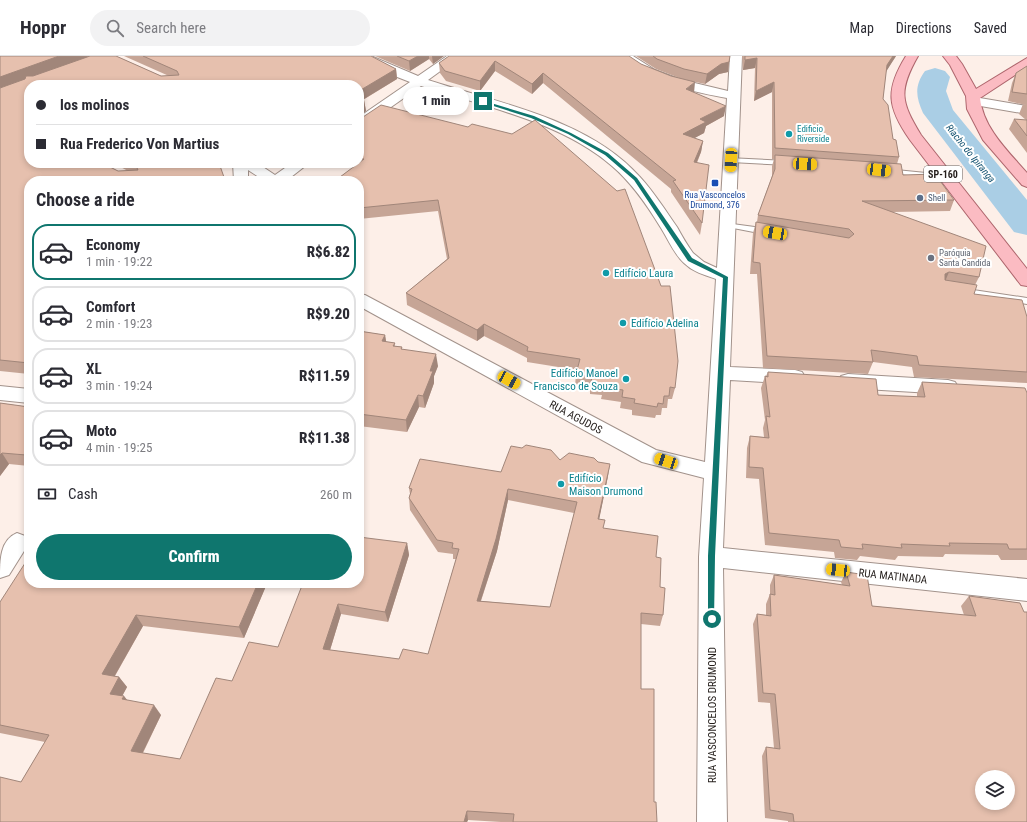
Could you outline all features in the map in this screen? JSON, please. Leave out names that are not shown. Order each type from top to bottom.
[{"type":"main road","name":"SP-160","points":[[912,56],[899,79],[898,101],[904,119],[915,137],[1027,281]]},
{"type":"main road","points":[[949,56],[956,64],[973,98],[974,109],[990,140],[1027,182]]},
{"type":"main road","points":[[973,98],[1027,62]]},
{"type":"street","points":[[362,56],[384,68],[418,82],[532,117],[570,134],[606,154],[636,179],[690,260],[725,277]]},
{"type":"street","points":[[364,120],[455,56]]},
{"type":"street","points":[[626,56],[642,68],[668,80],[735,96]]},
{"type":"street","name":"RUA VASCONCELOS DRUMOND","points":[[712,822],[711,556],[736,56]]},
{"type":"street","points":[[973,98],[1027,110]]},
{"type":"street","points":[[254,168],[266,176]]},
{"type":"street","points":[[283,176],[295,168]]},
{"type":"street","name":"RUA AGUDOS","points":[[364,302],[650,456],[715,473]]},
{"type":"street","points":[[719,373],[964,388]]},
{"type":"street","points":[[0,393],[24,395]]},
{"type":"street","points":[[0,568],[17,543]]},
{"type":"street","name":"RUA MATINADA","points":[[711,556],[1027,590]]},
{"type":"lane","points":[[731,160],[798,164]]},
{"type":"lane","points":[[879,170],[946,177]]},
{"type":"lane","points":[[728,225],[777,233]]},
{"type":"lane","points":[[951,290],[1027,301]]},
{"type":"building","points":[[0,56],[59,56],[0,77]]},
{"type":"building","points":[[90,56],[116,56],[161,76],[179,75],[177,71],[143,56],[371,56],[396,69],[364,88],[364,80],[24,80],[24,168],[112,168],[118,171],[138,170],[137,168],[221,168],[224,176],[24,176],[24,362],[0,360],[0,88],[25,79],[26,76],[33,76]]},
{"type":"building","points":[[397,56],[418,56],[409,61]]},
{"type":"building","points":[[449,56],[629,56],[641,64],[671,76],[695,82],[686,89],[726,106],[700,119],[706,122],[683,134],[703,141],[694,162],[709,165],[702,223],[673,181],[676,180],[543,73],[532,84],[495,61],[480,81],[445,71],[439,63]]},
{"type":"building","points":[[653,56],[730,56],[729,62],[721,64],[707,74],[684,69],[657,59]]},
{"type":"building","points":[[745,56],[893,56],[887,65],[883,99],[888,105],[893,139],[896,140],[899,157],[775,148],[774,82],[756,91],[757,58],[745,60]]},
{"type":"building","points":[[1027,66],[1027,94],[1012,92],[1016,73]]},
{"type":"building","points":[[381,105],[468,127],[472,124],[512,134],[535,120],[617,191],[625,189],[661,286],[670,286],[678,361],[675,388],[670,387],[669,396],[664,396],[663,404],[658,403],[657,407],[634,403],[635,399],[622,397],[623,390],[602,387],[603,384],[591,382],[592,377],[576,374],[580,359],[527,351],[528,347],[484,324],[477,330],[406,293],[449,258],[438,200],[364,207],[364,176],[341,176],[352,168],[364,168],[364,116]]},
{"type":"building","points":[[1014,119],[1027,120],[1027,136]]},
{"type":"building","points":[[775,155],[901,164],[903,175],[935,174],[954,200],[862,201],[986,246],[979,277],[949,272],[945,274],[945,280],[977,285],[974,294],[1022,300],[1027,317],[1027,372],[919,365],[917,356],[871,350],[873,362],[767,356],[760,263],[753,262],[756,222],[849,238],[854,234],[849,229],[758,215],[775,169]]},
{"type":"building","points":[[364,332],[385,335],[382,341],[395,343],[393,346],[402,347],[401,349],[436,354],[430,371],[433,371],[423,396],[418,395],[406,420],[364,415]]},
{"type":"building","points":[[768,372],[876,379],[878,395],[925,397],[922,382],[1025,388],[1027,393],[1027,549],[1009,549],[1007,544],[949,543],[950,546],[901,544],[902,548],[862,544],[863,549],[841,547],[839,540],[769,533],[763,468],[749,467],[750,436],[769,438],[766,416],[770,417],[765,376],[768,377]]},
{"type":"building","points":[[0,403],[24,406],[24,455],[2,453],[0,455]]},
{"type":"building","points":[[526,445],[551,450],[560,460],[569,453],[594,458],[598,462],[610,464],[598,519],[605,520],[603,528],[658,536],[656,557],[661,558],[660,587],[665,588],[663,615],[641,613],[641,689],[654,689],[654,802],[656,802],[657,822],[513,822],[514,814],[467,811],[464,822],[0,822],[0,777],[21,782],[49,735],[0,725],[0,602],[24,565],[24,588],[256,588],[239,627],[136,615],[102,674],[119,677],[110,694],[124,696],[122,699],[154,705],[131,751],[180,759],[216,678],[232,681],[249,642],[278,647],[301,588],[364,588],[364,538],[407,543],[385,612],[338,604],[323,649],[399,659],[403,649],[428,654],[459,549],[452,548],[453,543],[437,540],[409,498],[412,489],[409,488],[420,459],[501,472],[511,446],[522,448]],"holes":[[[508,489],[577,502],[550,607],[477,601],[496,539]]]},
{"type":"building","points":[[846,572],[867,575],[872,606],[976,616],[969,596],[1020,603],[1024,612],[1027,612],[1027,822],[794,822],[793,814],[770,810],[766,747],[780,749],[775,694],[763,693],[757,614],[771,616],[770,594],[775,595],[774,575],[850,586]]},
{"type":"waterway","name":"Riacho do Ipiranga","points":[[935,77],[931,91],[934,103],[939,113],[1027,224]]},
{"type":"place","name":"Edificio Riverside","points":[[789,134]]},
{"type":"place","name":"Rua Vasconcelos Drumond, 376","points":[[715,183]]},
{"type":"place","name":"Shell","points":[[920,198]]},
{"type":"place","name":"Paróquia Santa Candida","points":[[931,258]]},
{"type":"place","name":"Edifício Laura","points":[[606,273]]},
{"type":"place","name":"Edifício Adelina","points":[[623,323]]},
{"type":"place","name":"Edifício Manoel Francisco de Souza","points":[[626,379]]},
{"type":"place","name":"Edifício Maison Drumond","points":[[561,484]]},
{"type":"route","points":[[483,101],[532,117],[570,134],[606,154],[636,179],[690,260],[725,277],[711,556],[712,619]]}]
